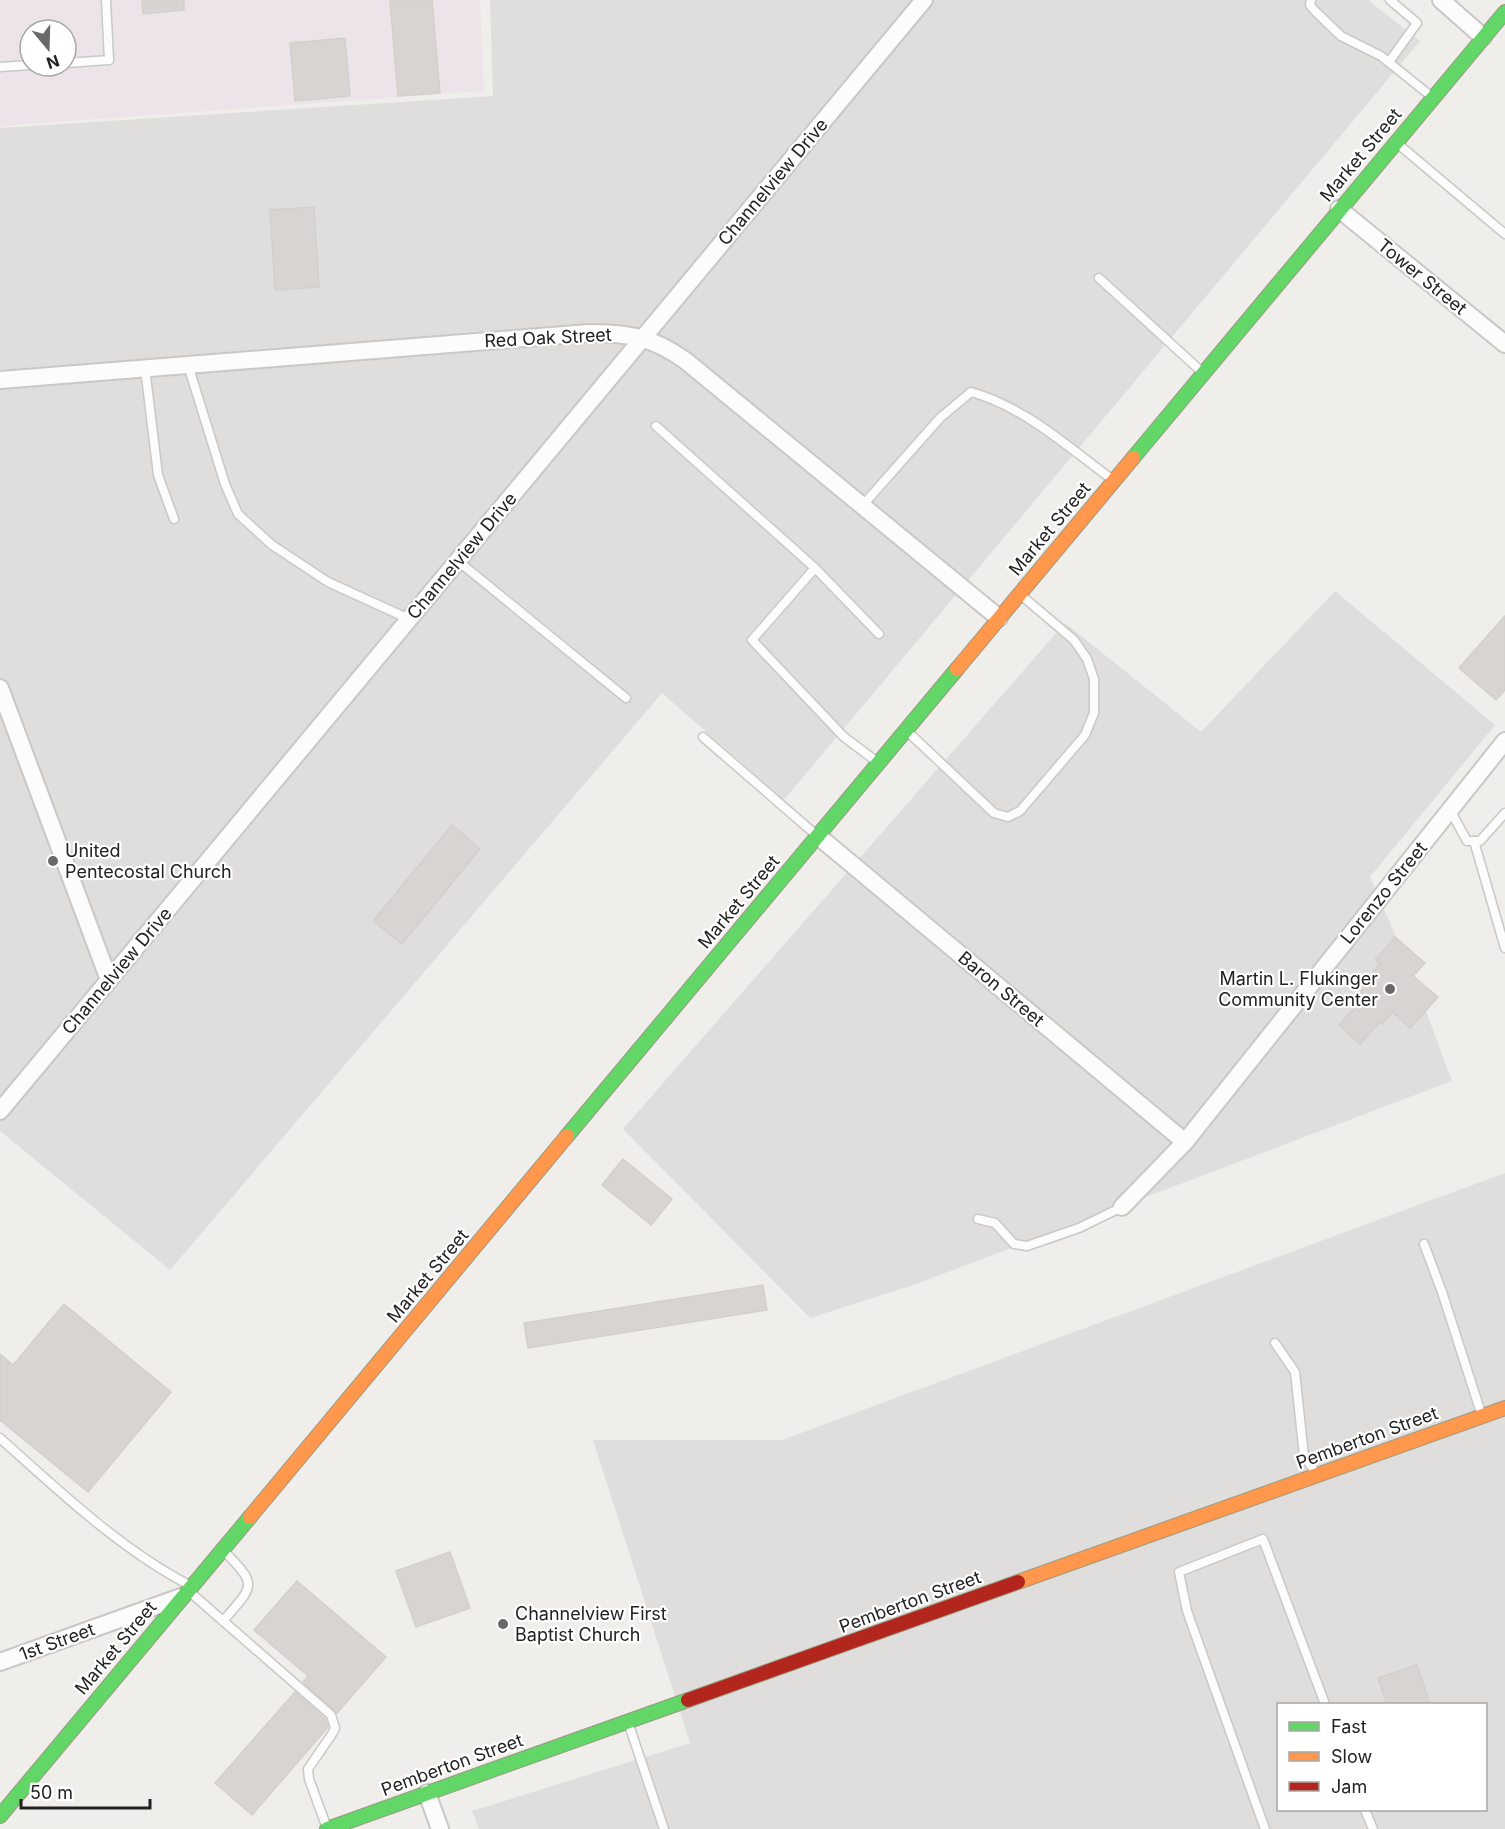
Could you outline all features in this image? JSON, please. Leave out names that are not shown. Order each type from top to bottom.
[{"type":"street","name":"Channelview Drive","points":[[0,1111],[924,0]]},
{"type":"street","points":[[1441,0],[1483,37]]},
{"type":"street","name":"Market Street","points":[[0,1816],[1505,12]]},
{"type":"street","name":"Tower Street","points":[[1339,209],[1505,344]]},
{"type":"street","name":"Red Oak Street","points":[[0,380],[588,333],[615,333],[644,337],[686,361],[999,618]]},
{"type":"street","points":[[0,688],[109,980]]},
{"type":"street","name":"Lorenzo Street","points":[[1122,1207],[1185,1142],[1505,741]]},
{"type":"street","name":"Baron Street","points":[[818,836],[1185,1142]]},
{"type":"street","name":"Pemberton Street","points":[[327,1829],[1505,1408]]},
{"type":"street","name":"1st Street","points":[[0,1662],[187,1591]]},
{"type":"street","points":[[427,1793],[440,1829]]},
{"type":"lane","points":[[78,62],[110,60],[106,0]]},
{"type":"lane","points":[[1311,0],[1310,5],[1341,36],[1381,56],[1432,98]]},
{"type":"lane","points":[[1389,62],[1417,23],[1390,0]]},
{"type":"lane","points":[[0,67],[18,66]]},
{"type":"lane","points":[[1395,142],[1505,234]]},
{"type":"lane","points":[[1099,278],[1203,373]]},
{"type":"lane","points":[[188,365],[225,484],[238,514],[272,545],[328,582],[410,619]]},
{"type":"lane","points":[[146,368],[158,475],[174,519]]},
{"type":"lane","points":[[862,506],[940,418],[971,392],[1008,406],[1114,480]]},
{"type":"lane","points":[[656,426],[814,568],[879,634]]},
{"type":"lane","points":[[458,561],[626,698]]},
{"type":"lane","points":[[814,568],[752,640],[844,737],[879,763]]},
{"type":"lane","points":[[906,730],[994,813],[1008,818],[1020,811],[1085,735],[1094,712],[1094,679],[1087,659],[1074,640],[1020,593]]},
{"type":"lane","points":[[703,737],[818,836]]},
{"type":"lane","points":[[1450,810],[1467,842],[1480,841],[1505,813]]},
{"type":"lane","points":[[1474,841],[1505,948]]},
{"type":"lane","points":[[978,1219],[995,1223],[1014,1244],[1027,1246],[1079,1228],[1122,1207]]},
{"type":"lane","points":[[1424,1244],[1442,1292],[1482,1417]]},
{"type":"lane","points":[[1275,1343],[1295,1372],[1305,1456],[1317,1475]]},
{"type":"lane","points":[[0,1438],[74,1504],[187,1591],[331,1715],[335,1728],[333,1734],[308,1770],[309,1779],[327,1829]]},
{"type":"lane","points":[[1264,1829],[1187,1611],[1179,1572],[1263,1539],[1325,1703]]},
{"type":"lane","points":[[222,1549],[246,1574],[248,1580],[247,1593],[223,1621]]},
{"type":"lane","points":[[628,1722],[664,1829]]},
{"type":"lane","points":[[1366,1811],[1372,1829]]},
{"type":"shaded area","points":[[0,0],[480,0],[484,91],[0,126]]},
{"type":"shaded area","points":[[490,0],[1368,0],[1420,41],[784,800],[662,693],[170,1270],[0,1131],[0,128],[493,96]]},
{"type":"shaded area","points":[[1335,591],[1495,725],[1370,877],[1413,976],[1452,1081],[916,1284],[810,1318],[623,1129],[1065,623],[1201,732]]},
{"type":"shaded area","points":[[1505,1173],[1505,1829],[479,1829],[472,1811],[690,1743],[593,1440],[782,1440]]},
{"type":"building","points":[[142,0],[184,0],[184,10],[143,14]]},
{"type":"building","points":[[390,0],[432,0],[440,93],[398,96]]},
{"type":"building","points":[[345,38],[350,96],[295,101],[290,43]]},
{"type":"building","points":[[314,207],[319,287],[275,290],[270,210]]},
{"type":"building","points":[[1505,616],[1505,690],[1496,700],[1459,668]]},
{"type":"building","points":[[452,825],[480,849],[402,944],[373,921]]},
{"type":"building","name":"Martin L. Flukinger Community Center","points":[[1395,937],[1425,963],[1413,976],[1438,997],[1410,1028],[1392,1012],[1360,1044],[1339,1025],[1360,1002],[1352,996],[1380,964],[1375,960]]},
{"type":"building","points":[[623,1159],[672,1199],[651,1225],[602,1185]]},
{"type":"building","points":[[763,1285],[767,1310],[528,1348],[524,1323]]},
{"type":"building","points":[[64,1304],[171,1392],[88,1492],[0,1420],[0,1354],[13,1365]]},
{"type":"building","points":[[450,1552],[470,1608],[416,1627],[396,1571]]},
{"type":"building","points":[[297,1581],[386,1657],[337,1713],[303,1682],[308,1676],[254,1630]]},
{"type":"building","points":[[1417,1665],[1430,1703],[1387,1703],[1378,1678]]},
{"type":"building","points":[[295,1692],[325,1719],[328,1727],[252,1815],[215,1783]]},
{"type":"traffic: fast","points":[[1133,458],[1505,12]]},
{"type":"traffic: fast","points":[[567,1136],[957,669]]},
{"type":"traffic: fast","points":[[0,1816],[250,1517]]},
{"type":"traffic: fast","points":[[327,1829],[688,1700]]},
{"type":"traffic: slow","points":[[957,669],[1133,458]]},
{"type":"traffic: slow","points":[[250,1517],[567,1136]]},
{"type":"traffic: slow","points":[[1018,1582],[1505,1408]]},
{"type":"traffic: jam","points":[[688,1700],[1018,1582]]},
{"type":"place","name":"United Pentecostal Church","points":[[53,861]]},
{"type":"place","name":"Martin L. Flukinger Community Center","points":[[1390,989]]},
{"type":"place","name":"Channelview First Baptist Church","points":[[503,1624]]}]
